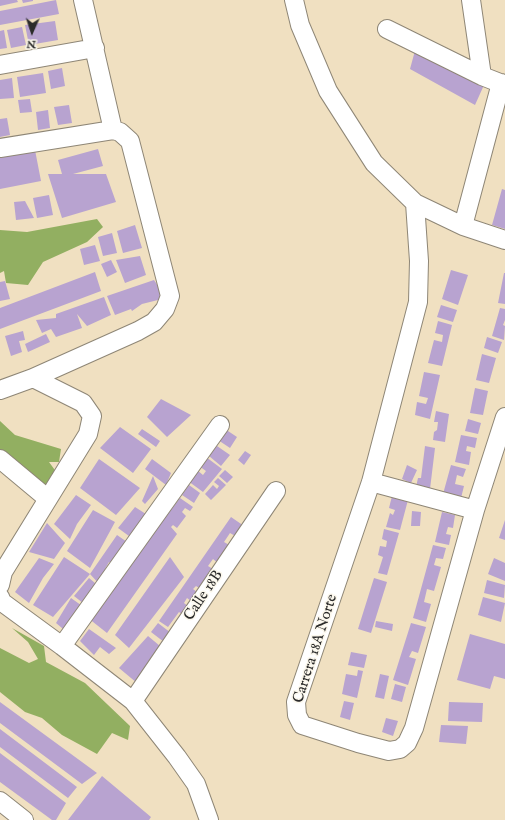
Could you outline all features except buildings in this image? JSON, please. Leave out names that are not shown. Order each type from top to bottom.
[{"type":"street","points":[[83,0],[113,130]]},
{"type":"street","points":[[294,0],[300,25],[328,91],[374,163],[415,203],[463,226],[505,240]]},
{"type":"street","points":[[471,0],[482,76]]},
{"type":"street","points":[[388,29],[482,76],[503,84],[463,226]]},
{"type":"street","points":[[0,65],[95,48]]},
{"type":"street","points":[[0,148],[113,130],[120,132],[130,141],[170,296],[165,309],[154,322],[33,378],[0,390]]},
{"type":"street","name":"Carrera 18A Norte","points":[[415,203],[419,261],[418,302],[371,482],[296,702],[297,715],[302,725],[367,746],[389,751],[400,749],[407,743],[414,728],[475,510],[505,417]]},
{"type":"street","points":[[0,585],[3,572],[88,434],[92,416],[83,403],[33,378]]},
{"type":"street","points":[[62,646],[220,425]]},
{"type":"street","points":[[0,458],[48,499]]},
{"type":"street","points":[[371,482],[475,510]]},
{"type":"street","name":"Calle 18B","points":[[132,701],[276,491]]},
{"type":"street","points":[[0,597],[2,602],[62,646],[132,701],[177,757],[196,784],[209,820]]},
{"type":"street","points":[[0,801],[24,820]]},
{"type":"green space","points":[[97,219],[103,227],[87,242],[43,262],[28,285],[6,283],[4,271],[0,273],[0,230],[27,232]]},
{"type":"green space","points":[[0,421],[15,435],[61,449],[59,462],[49,462],[57,473],[51,485],[31,483],[0,450]]},
{"type":"green space","points":[[12,628],[44,646],[46,662],[85,683],[130,726],[128,740],[112,733],[97,754],[62,735],[42,718],[25,712],[0,692],[0,648],[29,663],[38,659],[28,642]]}]
